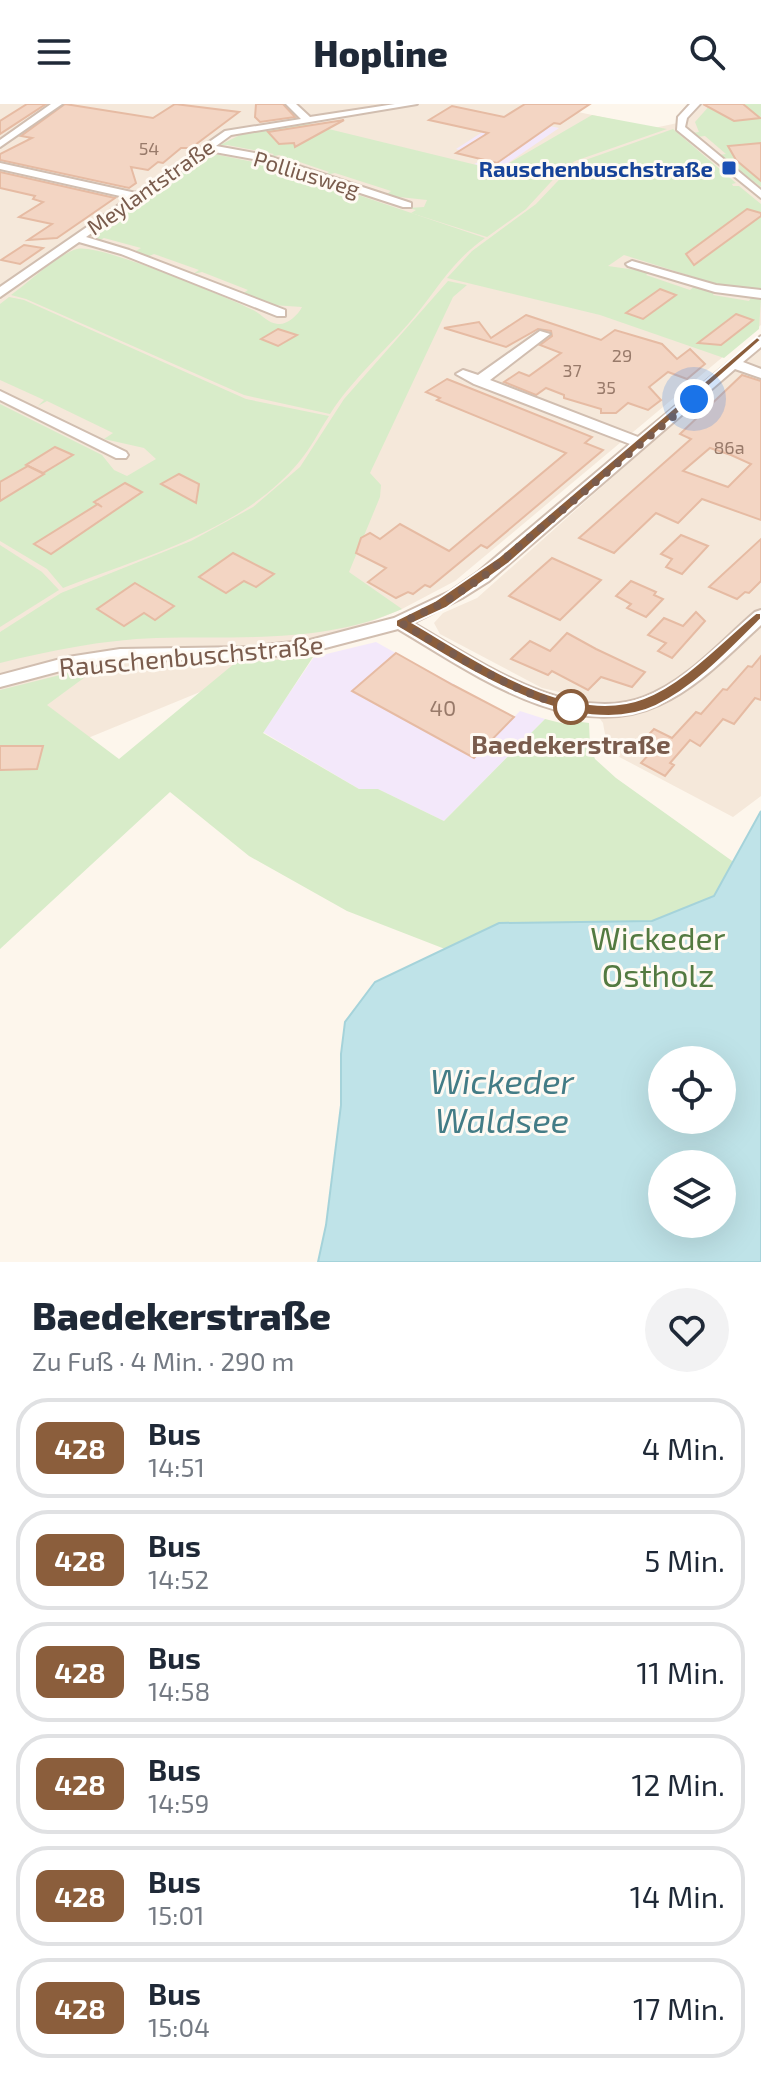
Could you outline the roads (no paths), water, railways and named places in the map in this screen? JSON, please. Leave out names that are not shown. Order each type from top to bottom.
[{"type":"street","points":[[0,144],[57,104]]},
{"type":"street","points":[[291,104],[306,119]]},
{"type":"street","name":"Meylantstraße","points":[[0,293],[205,147],[238,130],[412,104]]},
{"type":"street","points":[[695,104],[681,121],[680,128],[761,195]]},
{"type":"street","name":"Polliusweg","points":[[205,147],[261,157],[407,205]]},
{"type":"street","points":[[0,166],[136,196]]},
{"type":"street","points":[[76,238],[125,252],[281,313]]},
{"type":"street","points":[[632,264],[715,288],[761,294]]},
{"type":"street","points":[[479,381],[544,334]]},
{"type":"street","name":"Rauschenbuschstraße","points":[[0,681],[91,659],[136,654],[248,653],[306,646],[345,640],[401,623],[441,604],[483,577],[761,340]]},
{"type":"street","points":[[735,364],[761,374]]},
{"type":"street","points":[[463,374],[641,443]]},
{"type":"street","points":[[0,395],[121,455]]},
{"type":"street","points":[[401,623],[481,670],[532,694],[568,706],[605,711],[648,703],[678,686],[761,616]]},
{"type":"water","name":"Wickeder Waldsee","points":[[761,811],[761,1262],[318,1262],[326,1225],[341,1105],[341,1054],[345,1022],[375,982],[499,923],[652,921],[714,896]]},
{"type":"place","name":"Rauschenbuschstraße","points":[[729,168]]},
{"type":"place","name":"Baedekerstraße","points":[[571,707]]},
{"type":"park label","name":"Wickeder Ostholz","points":[[658,956]]}]
